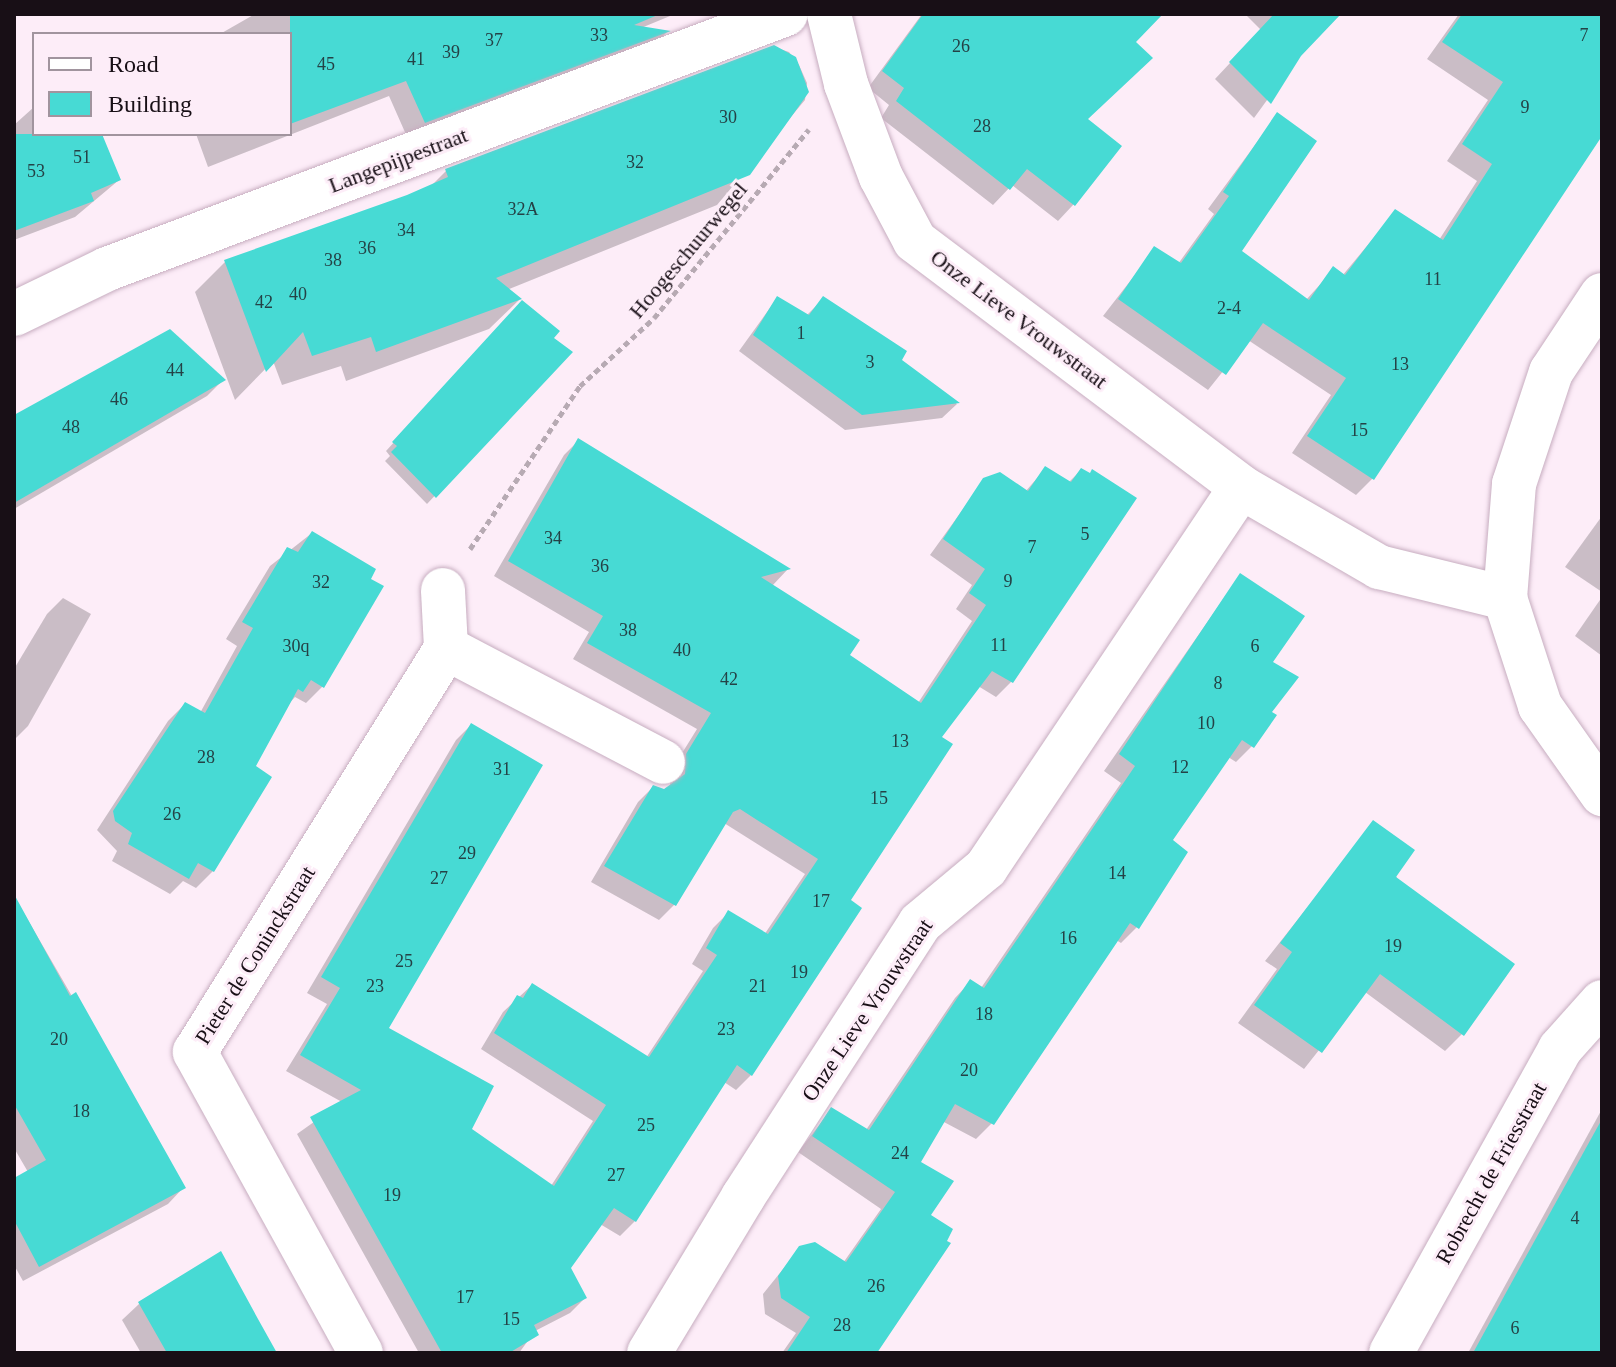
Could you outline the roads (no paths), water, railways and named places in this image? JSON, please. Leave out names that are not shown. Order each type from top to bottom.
[{"type":"street","name":"Langepijpestraat","points":[[14,314],[107,269],[786,14]]},
{"type":"street","name":"Onze Lieve Vrouwstraat","points":[[829,14],[846,84],[881,177],[915,241],[1241,487],[1379,567],[1505,598]]},
{"type":"street","points":[[1602,295],[1551,372],[1514,484],[1505,598],[1540,706],[1602,794]]},
{"type":"street","name":"Onze Lieve Vrouwstraat","points":[[649,1353],[743,1197],[920,923],[986,868],[1241,487]]},
{"type":"street","points":[[443,590],[446,648],[663,762]]},
{"type":"street","name":"Pieter de Coninckstraat","points":[[361,1353],[195,1052],[446,648]]},
{"type":"street","name":"Robrecht de Friesstraat","points":[[1391,1353],[1560,1049],[1602,1002]]}]
